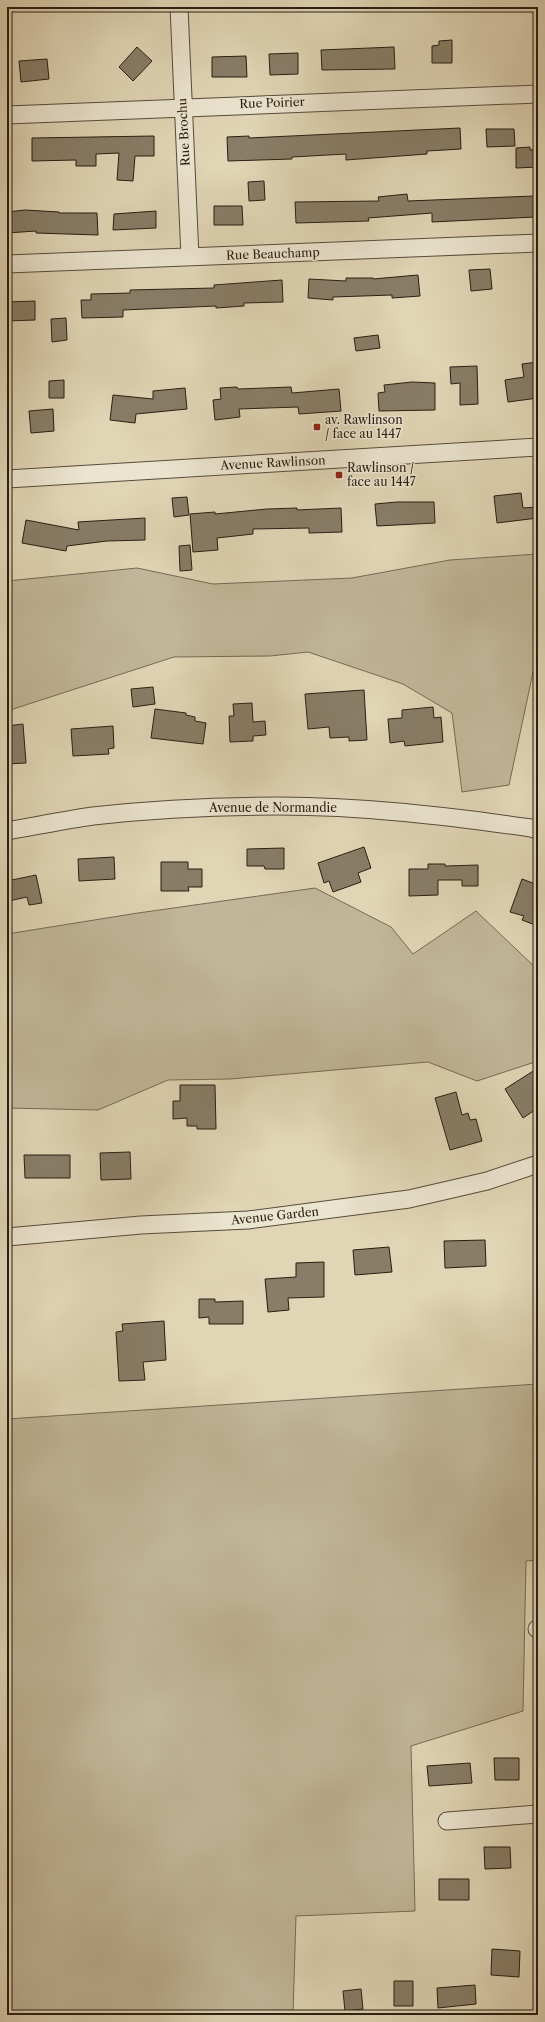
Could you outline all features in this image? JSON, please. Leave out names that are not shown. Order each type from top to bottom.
[{"type":"street","name":"Rue Brochu","points":[[179,7],[190,257]]},
{"type":"street","name":"Rue Poirier","points":[[7,115],[538,94]]},
{"type":"street","name":"Rue Beauchamp","points":[[7,264],[538,243]]},
{"type":"street","name":"Avenue Rawlinson","points":[[7,478],[538,447]]},
{"type":"street","name":"Avenue de Normandie","points":[[7,831],[93,816],[189,809],[278,806],[388,811],[448,817],[538,830]]},
{"type":"street","name":"Avenue Garden","points":[[7,1237],[141,1225],[248,1220],[394,1201],[487,1181],[538,1164]]},
{"type":"street","points":[[447,1821],[538,1814]]},
{"type":"shaded area","points":[[538,554],[538,662],[535,663],[509,785],[462,792],[452,713],[403,684],[308,652],[270,656],[174,657],[7,711],[7,581],[137,568],[213,584],[352,578],[450,560]]},
{"type":"shaded area","points":[[315,888],[391,927],[413,954],[476,911],[538,970],[538,1061],[477,1081],[428,1062],[230,1079],[168,1080],[98,1110],[7,1108],[7,934],[138,913]]},
{"type":"shaded area","points":[[538,1384],[538,1560],[526,1561],[523,1711],[411,1746],[415,1911],[296,1916],[293,2015],[7,2015],[7,1419]]},
{"type":"building","points":[[452,40],[452,63],[432,63],[432,46],[439,45],[439,41]]},
{"type":"building","points":[[137,47],[152,61],[133,81],[119,67]]},
{"type":"building","points":[[394,47],[395,69],[322,70],[321,50]]},
{"type":"building","points":[[298,53],[298,74],[270,75],[269,54]]},
{"type":"building","points":[[246,56],[247,77],[212,77],[212,57]]},
{"type":"building","points":[[47,59],[49,79],[21,82],[19,61]]},
{"type":"building","points":[[460,128],[461,149],[427,151],[427,154],[346,160],[346,154],[292,157],[292,159],[228,161],[227,137],[249,136],[249,138]]},
{"type":"building","points":[[486,129],[514,129],[515,146],[487,147]]},
{"type":"building","points":[[154,136],[154,156],[135,156],[133,181],[117,180],[119,153],[96,154],[96,166],[76,166],[76,160],[32,161],[32,138]]},
{"type":"building","points":[[530,147],[530,150],[538,149],[538,167],[516,168],[516,148]]},
{"type":"building","points":[[264,181],[265,200],[249,201],[248,182]]},
{"type":"building","points":[[407,194],[408,201],[534,196],[535,217],[432,222],[432,213],[368,218],[369,221],[296,223],[295,202],[379,201],[378,197]]},
{"type":"building","points":[[214,206],[242,206],[243,225],[214,225]]},
{"type":"building","points":[[25,210],[59,213],[97,213],[98,235],[36,233],[36,231],[7,233],[7,212]]},
{"type":"building","points":[[156,211],[156,228],[113,230],[114,214]]},
{"type":"building","points":[[490,269],[492,289],[471,291],[469,270]]},
{"type":"building","points":[[418,275],[420,296],[392,298],[392,295],[333,297],[333,300],[308,298],[309,279],[346,281],[346,278],[373,279]]},
{"type":"building","points":[[282,280],[283,302],[244,303],[244,306],[216,308],[216,306],[123,310],[123,317],[82,318],[81,300],[91,300],[91,294],[130,293],[130,290],[214,288],[214,285]]},
{"type":"building","points":[[35,301],[35,320],[7,321],[7,302]]},
{"type":"building","points":[[66,318],[67,340],[52,342],[51,319]]},
{"type":"building","points":[[378,335],[380,348],[356,351],[354,338]]},
{"type":"building","points":[[538,362],[538,398],[508,402],[505,380],[524,377],[522,364]]},
{"type":"building","points":[[477,366],[478,404],[460,405],[460,383],[451,384],[450,367]]},
{"type":"building","points":[[64,380],[64,398],[49,398],[49,381]]},
{"type":"building","points":[[412,382],[435,383],[435,410],[379,411],[378,393],[385,392],[384,385]]},
{"type":"building","points":[[237,387],[238,389],[291,387],[292,393],[339,389],[341,411],[299,414],[298,407],[239,409],[240,417],[215,420],[213,400],[221,399],[220,388]]},
{"type":"building","points":[[185,388],[187,409],[136,414],[135,423],[110,420],[113,395],[153,399],[153,391]]},
{"type":"building","points":[[53,409],[54,431],[31,433],[29,411]]},
{"type":"building","points":[[521,493],[523,508],[538,507],[538,518],[497,523],[494,496]]},
{"type":"building","points":[[187,497],[189,515],[174,517],[172,498]]},
{"type":"building","points":[[397,502],[434,502],[435,523],[377,526],[375,504]]},
{"type":"building","points":[[297,508],[297,510],[341,508],[342,532],[309,533],[309,528],[253,529],[253,534],[217,538],[218,550],[193,552],[190,514],[215,512],[215,514]]},
{"type":"building","points":[[145,518],[145,540],[107,541],[67,546],[66,551],[22,543],[26,520],[79,530],[78,522]]},
{"type":"building","points":[[190,545],[192,570],[180,571],[179,546]]},
{"type":"building","points":[[153,687],[155,704],[133,707],[131,689]]},
{"type":"building","points":[[364,690],[367,740],[349,741],[349,737],[330,738],[329,727],[308,729],[305,694]]},
{"type":"building","points":[[252,703],[253,722],[265,721],[266,735],[253,736],[253,741],[230,742],[229,716],[234,716],[233,704]]},
{"type":"building","points":[[433,707],[434,718],[441,717],[443,742],[405,746],[404,741],[390,743],[388,719],[402,718],[402,710]]},
{"type":"building","points":[[155,709],[186,713],[186,715],[195,717],[195,721],[206,723],[203,744],[151,738]]},
{"type":"building","points":[[23,724],[26,763],[7,764],[7,726]]},
{"type":"building","points":[[113,726],[114,748],[108,749],[109,754],[73,756],[71,729]]},
{"type":"building","points":[[364,847],[371,868],[358,873],[361,882],[333,892],[329,881],[324,883],[318,863]]},
{"type":"building","points":[[284,848],[284,869],[265,869],[264,866],[247,866],[247,849]]},
{"type":"building","points":[[114,857],[115,879],[79,881],[78,859]]},
{"type":"building","points":[[161,862],[188,862],[188,869],[202,869],[202,887],[188,887],[189,891],[161,891]]},
{"type":"building","points":[[428,864],[445,864],[445,866],[478,865],[478,886],[462,886],[462,880],[438,880],[438,895],[409,896],[409,869],[428,869]]},
{"type":"building","points":[[36,875],[42,903],[29,905],[27,897],[9,901],[7,881]]},
{"type":"building","points":[[522,879],[538,885],[538,926],[522,920],[524,916],[510,912]]},
{"type":"building","points":[[538,1068],[538,1108],[523,1118],[505,1089]]},
{"type":"building","points":[[180,1085],[215,1085],[216,1129],[197,1129],[197,1126],[187,1126],[187,1118],[173,1119],[173,1101],[180,1101]]},
{"type":"building","points":[[456,1092],[462,1115],[468,1113],[470,1120],[476,1119],[482,1141],[450,1150],[435,1098]]},
{"type":"building","points":[[130,1152],[131,1179],[101,1180],[100,1153]]},
{"type":"building","points":[[24,1155],[70,1155],[70,1178],[25,1178]]},
{"type":"building","points":[[485,1240],[486,1266],[445,1268],[444,1241]]},
{"type":"building","points":[[389,1247],[392,1272],[355,1275],[353,1250]]},
{"type":"building","points":[[324,1262],[324,1297],[288,1298],[289,1310],[268,1312],[265,1279],[296,1277],[296,1263]]},
{"type":"building","points":[[199,1299],[215,1299],[215,1302],[243,1301],[243,1324],[209,1324],[209,1317],[199,1318]]},
{"type":"building","points":[[164,1321],[166,1360],[143,1362],[145,1380],[119,1381],[116,1332],[123,1331],[122,1324]]},
{"type":"building","points":[[494,1758],[519,1758],[519,1780],[495,1780]]},
{"type":"building","points":[[470,1763],[472,1783],[429,1786],[427,1766]]},
{"type":"building","points":[[484,1847],[510,1847],[511,1868],[485,1869]]},
{"type":"building","points":[[439,1879],[469,1879],[469,1900],[439,1900]]},
{"type":"building","points":[[492,1949],[520,1951],[519,1977],[491,1975]]},
{"type":"building","points":[[394,1981],[413,1981],[413,2006],[394,2006]]},
{"type":"building","points":[[475,1985],[476,2004],[438,2008],[437,1988]]},
{"type":"building","points":[[361,1989],[363,2009],[345,2011],[343,1991]]},
{"type":"place","name":"av. Rawlinson / face au 1447","points":[[317,427]]},
{"type":"place","name":"Rawlinson / face au 1447","points":[[339,475]]}]
